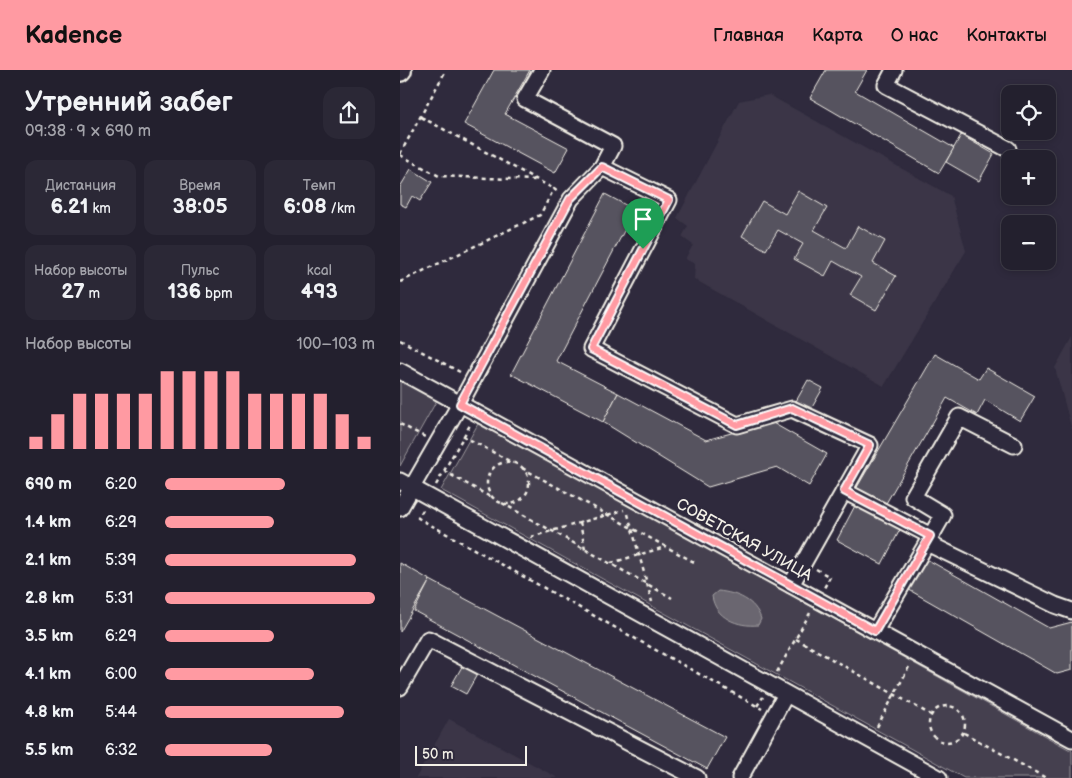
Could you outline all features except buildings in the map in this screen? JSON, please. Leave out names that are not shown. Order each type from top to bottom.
[{"type":"street","points":[[400,508],[406,485],[436,444],[460,404],[570,199],[602,167],[612,146],[525,98],[542,70]]},
{"type":"street","points":[[894,70],[886,85],[1008,149]]},
{"type":"street","points":[[602,167],[669,200],[591,349],[737,425],[792,408],[870,445],[791,585]]},
{"type":"street","name":"СОВЕТСКАЯ УЛИЦА","points":[[400,370],[1072,739]]},
{"type":"street","points":[[875,631],[943,515],[913,497],[959,417],[1014,445]]},
{"type":"street","points":[[406,485],[939,778]]},
{"type":"street","points":[[844,491],[929,540],[1055,605],[1072,611]]},
{"type":"street","points":[[400,687],[428,639],[698,778]]},
{"type":"street","points":[[740,778],[786,694]]},
{"type":"path","points":[[446,70],[400,155],[439,176],[536,180]]},
{"type":"path","points":[[421,117],[554,190]]},
{"type":"path","points":[[400,282],[540,215]]},
{"type":"path","points":[[400,340],[473,380]]},
{"type":"path","points":[[436,485],[472,421]]},
{"type":"path","points":[[400,424],[436,444]]},
{"type":"path","points":[[463,436],[694,562]]},
{"type":"path","points":[[494,499],[488,491],[487,481],[490,472],[496,465],[505,462],[514,464]]},
{"type":"path","points":[[502,504],[512,504],[521,500],[527,492],[529,484],[528,474],[522,468]]},
{"type":"path","points":[[444,471],[672,598]]},
{"type":"path","points":[[425,506],[418,518],[774,716]]},
{"type":"path","points":[[529,537],[627,509],[652,604]]},
{"type":"path","points":[[580,522],[585,550]]},
{"type":"path","points":[[610,563],[665,546]]},
{"type":"path","points":[[824,588],[830,577]]},
{"type":"path","points":[[777,672],[813,608]]},
{"type":"path","points":[[796,639],[931,714]]},
{"type":"path","points":[[876,728],[911,664]]},
{"type":"path","points":[[757,706],[763,696]]},
{"type":"path","points":[[944,706],[959,710],[965,725],[958,739],[942,742],[934,738],[928,722],[931,714],[944,706]]},
{"type":"path","points":[[963,732],[1046,778]]},
{"type":"shaded area","points":[[769,95],[951,196],[966,251],[884,386],[694,279],[695,264],[685,259],[693,245],[682,237],[688,226],[677,218],[739,101]]},
{"type":"shaded area","points":[[1072,337],[1072,430],[1055,368]]},
{"type":"shaded area","points":[[400,380],[437,400],[400,466]]},
{"type":"shaded area","points":[[479,422],[1072,751],[1072,778],[964,778],[441,490]]},
{"type":"shaded area","points":[[718,591],[738,596],[750,602],[761,619],[758,625],[735,623],[723,615],[714,604],[712,596]]},
{"type":"shaded area","points":[[449,719],[558,778],[416,778]]},
{"type":"route","points":[[602,167],[669,200],[643,249],[591,349],[737,425],[792,408],[870,445],[844,491],[930,536],[875,631],[460,404],[570,199],[602,167]]}]
